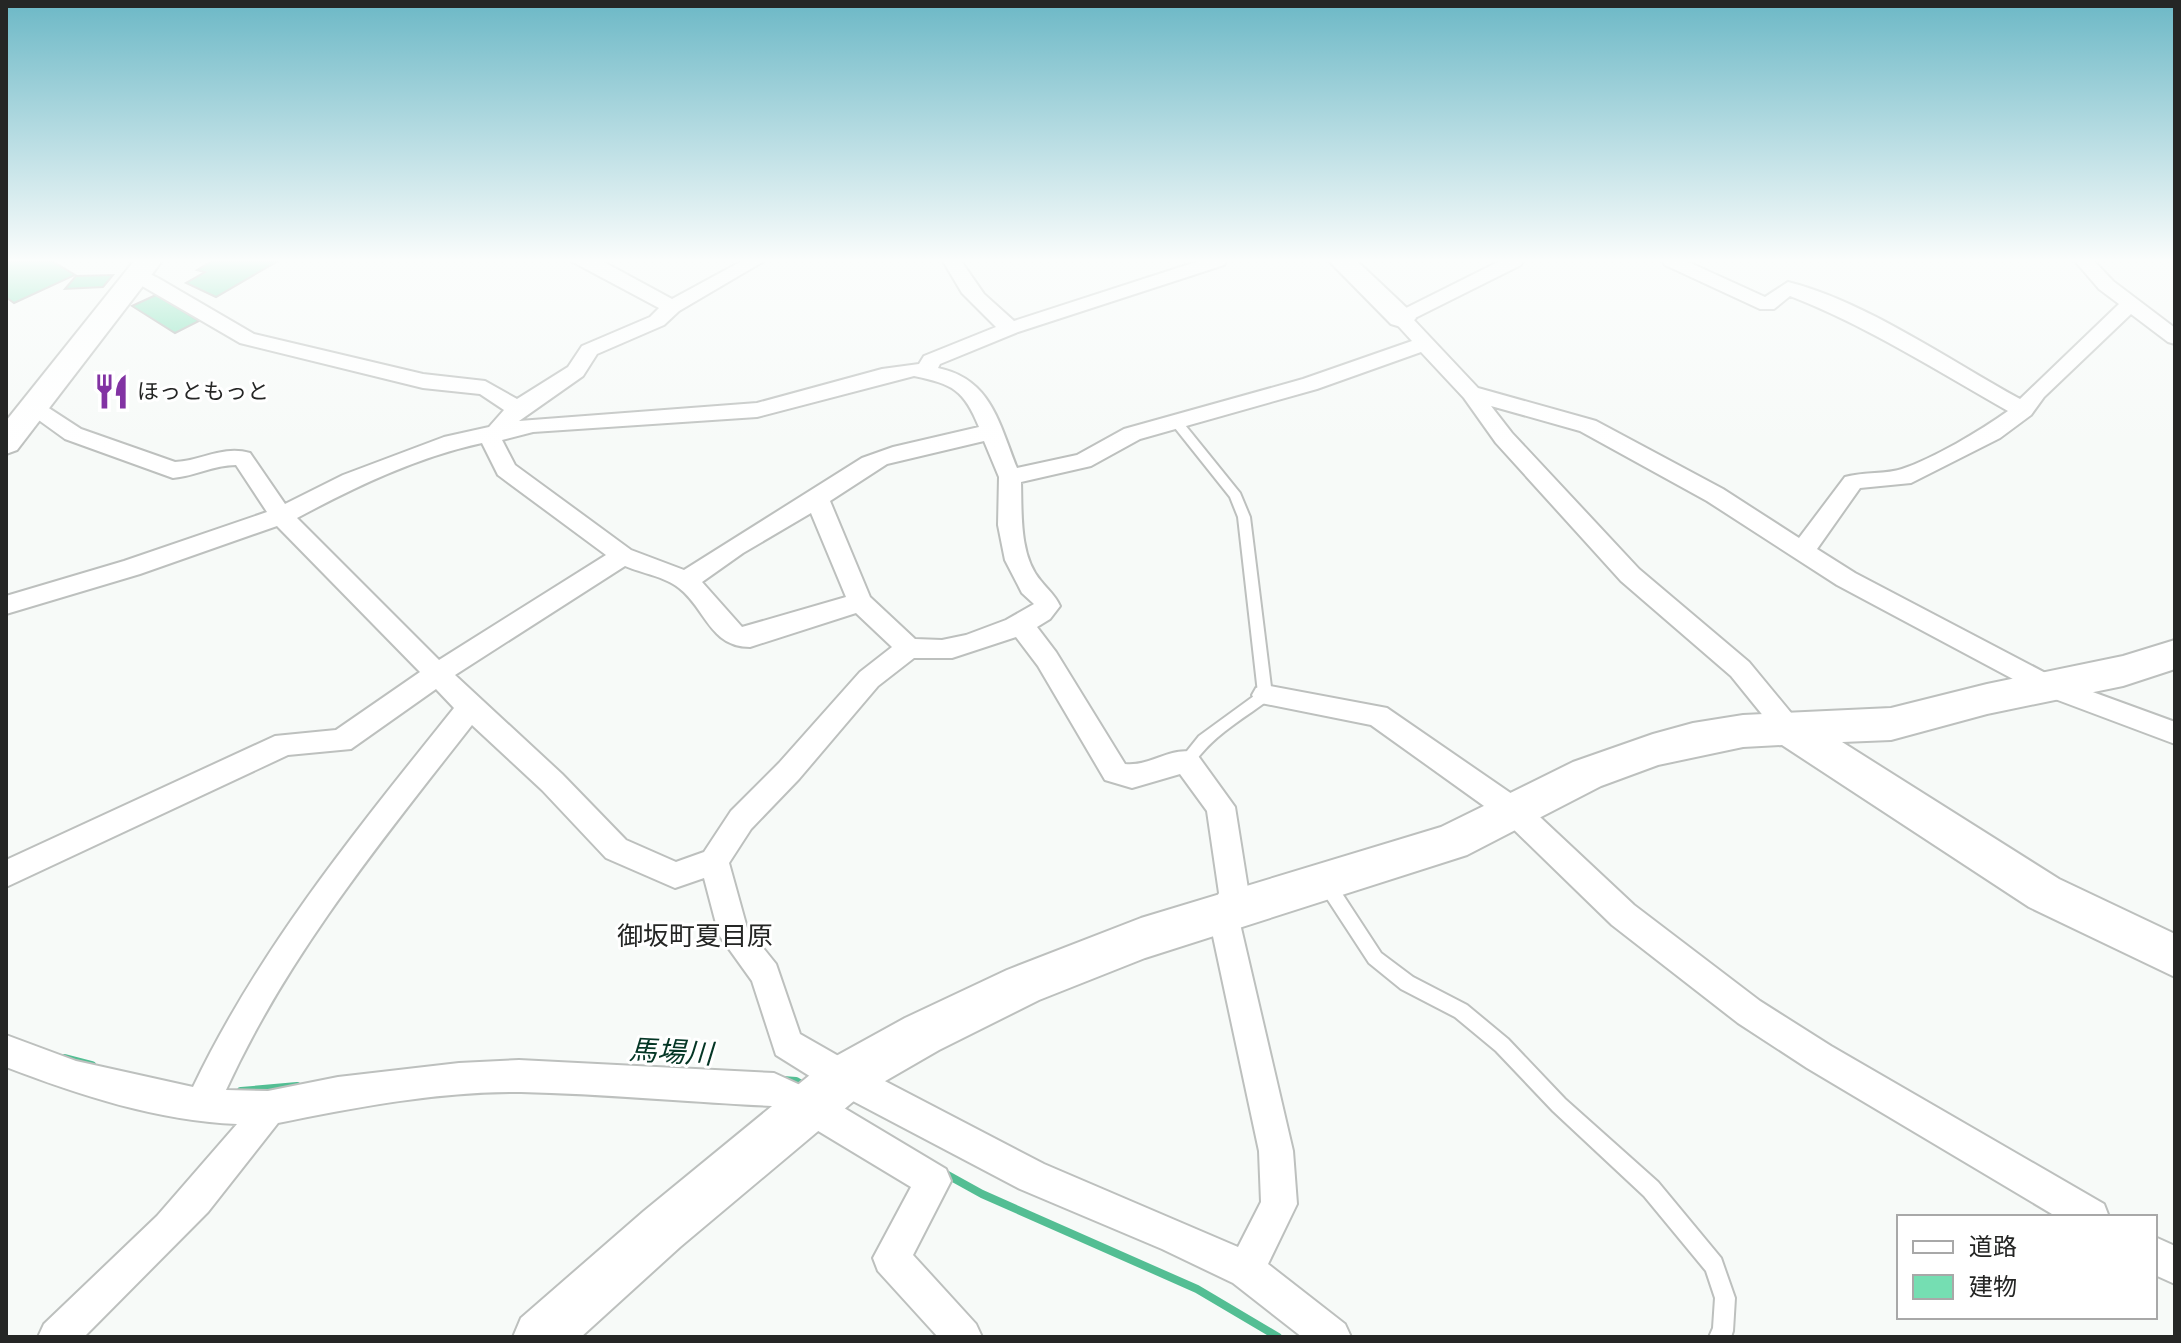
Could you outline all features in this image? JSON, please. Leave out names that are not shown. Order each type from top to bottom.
[{"type":"street","points":[[6,443],[99,324]]},
{"type":"street","points":[[218,324],[247,339],[423,381],[485,388],[517,409]]},
{"type":"street","points":[[651,324],[589,350],[576,371],[517,409],[491,439],[506,470],[623,556],[687,581],[727,630],[737,637],[750,637],[860,602]]},
{"type":"street","points":[[1005,324],[1011,328]]},
{"type":"street","points":[[926,371],[931,360],[1024,324]]},
{"type":"street","points":[[1406,324],[1471,393],[1504,438],[1630,575],[1740,669],[1792,731],[2044,893],[2175,956]]},
{"type":"street","points":[[1869,324],[2023,410]]},
{"type":"street","points":[[1803,550],[1853,482],[1903,478],[1992,433],[2023,410],[2037,392],[2109,324]]},
{"type":"street","points":[[2156,324],[2175,338]]},
{"type":"street","points":[[1010,477],[1083,461],[1132,434],[1310,384],[1424,344]]},
{"type":"street","points":[[6,605],[131,568],[281,516],[351,480],[452,442],[533,425],[757,410],[882,376],[926,371],[957,381],[978,398],[1010,477],[1010,525],[1017,560],[1031,587],[1048,606],[1042,614],[1022,626],[943,651],[909,648],[860,602],[817,499]]},
{"type":"street","points":[[1471,393],[1588,426],[1715,495],[1846,579],[2048,686],[2175,733]]},
{"type":"street","points":[[33,408],[73,434],[173,470],[191,469],[222,458],[242,458],[281,516],[616,849],[675,875],[714,861],[741,820],[789,771],[869,679],[909,648]]},
{"type":"street","points":[[687,581],[714,558],[817,499],[847,475],[881,458],[961,441],[991,431]]},
{"type":"street","points":[[6,874],[285,744],[341,741],[437,674],[623,556]]},
{"type":"street","points":[[1022,626],[1047,659],[1115,772],[1124,778],[1133,778],[1169,763],[1186,761],[1221,807],[1234,895],[1223,913],[1276,1151],[1279,1191],[1279,1204],[1246,1270]]},
{"type":"street","points":[[540,1337],[662,1229],[827,1094],[922,1034],[1023,985],[1141,939],[1452,842],[1587,774],[1653,750],[1693,739],[1743,731],[1891,724],[2123,671],[2175,654]]},
{"type":"street","points":[[1265,695],[1378,716],[1515,812],[1623,915],[1749,1012],[2088,1215]]},
{"type":"street","points":[[209,1092],[234,1037],[339,873],[470,707]]},
{"type":"street","points":[[714,861],[734,935],[765,974],[787,1044],[827,1094],[934,1181],[891,1258],[963,1337]]},
{"type":"street","points":[[6,1051],[76,1077],[209,1092],[268,1108],[338,1094],[459,1079],[519,1076],[827,1094],[1175,1236],[1246,1270],[1314,1330]]},
{"type":"street","points":[[57,1337],[205,1192],[239,1153],[268,1108]]},
{"type":"street","points":[[2157,1256],[2175,1266]]},
{"type":"lane","points":[[1177,423],[1236,496],[1244,517],[1265,695],[1204,740],[1186,761]]},
{"type":"lane","points":[[1326,883],[1375,958],[1407,983],[1461,1011],[1502,1045],[1559,1105],[1651,1189],[1714,1265],[1725,1298],[1723,1331],[1719,1337]]},
{"type":"building","points":[[160,324],[194,324],[175,333]]},
{"type":"waterway","name":"馬場川","points":[[65,1058],[92,1065]]},
{"type":"waterway","name":"馬場川","points":[[783,1080],[796,1081],[806,1087]]},
{"type":"waterway","name":"馬場川","points":[[241,1091],[297,1086]]},
{"type":"waterway","name":"馬場川","points":[[944,1173],[982,1194],[1197,1289],[1278,1337]]},
{"type":"place","name":"ほっともっと","points":[[111,391]]},
{"type":"district","name":"御坂町夏目原","points":[[695,935]]}]
